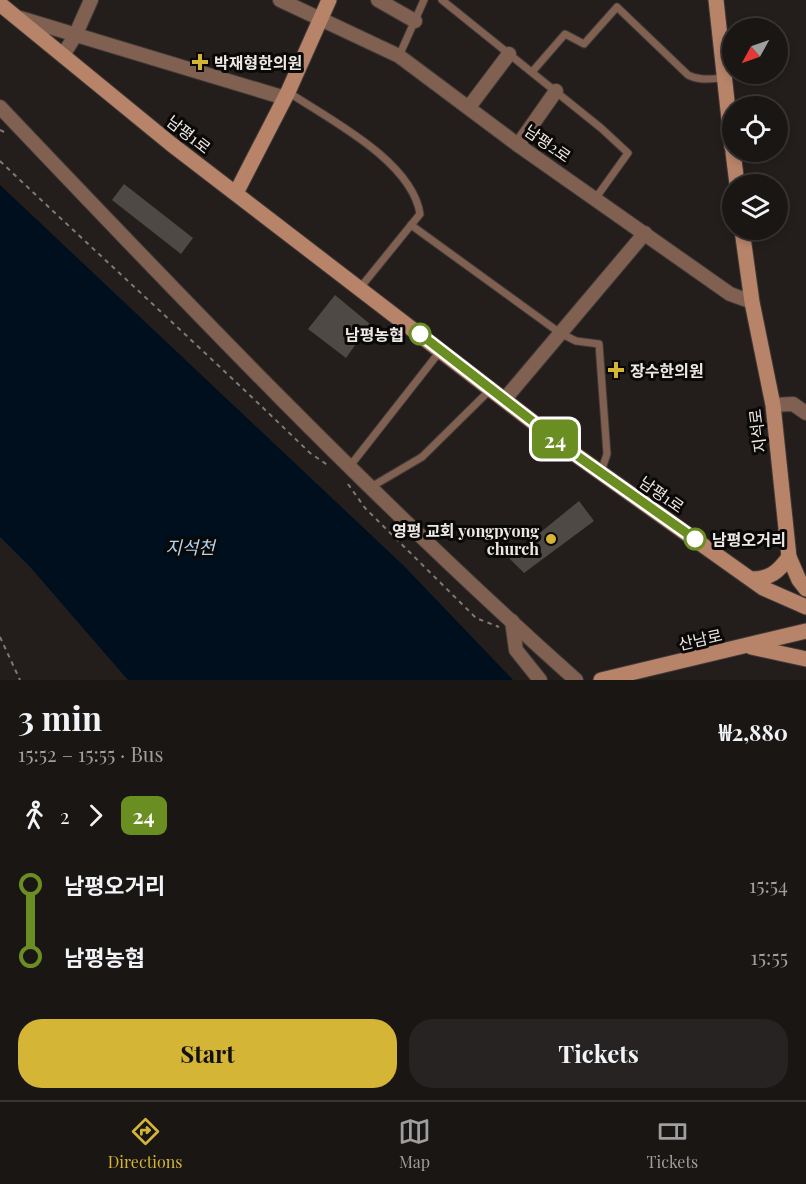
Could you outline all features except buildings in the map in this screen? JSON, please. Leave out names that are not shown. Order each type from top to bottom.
[{"type":"street","points":[[63,55],[75,36],[91,0]]},
{"type":"street","name":"남평2로","points":[[280,0],[399,56],[518,145],[645,232],[730,294],[752,302]]},
{"type":"street","points":[[236,193],[286,95],[329,0]]},
{"type":"street","points":[[378,0],[414,21]]},
{"type":"street","points":[[716,0],[722,67]]},
{"type":"street","name":"남평1로","points":[[0,4],[171,144],[600,472],[764,588],[806,607]]},
{"type":"street","points":[[14,16],[75,36],[286,95]]},
{"type":"street","points":[[469,107],[509,54]]},
{"type":"street","points":[[518,145],[556,91]]},
{"type":"street","points":[[0,107],[248,363],[344,469],[371,487],[513,627],[576,680]]},
{"type":"street","points":[[504,399],[645,232]]},
{"type":"street","name":"지석로","points":[[743,240],[752,302],[773,405],[789,557],[799,580],[806,589]]},
{"type":"street","points":[[773,405],[793,404],[806,413]]},
{"type":"street","points":[[751,579],[763,579],[774,575],[789,557]]},
{"type":"street","points":[[513,627],[516,650],[540,680]]},
{"type":"street","name":"산남로","points":[[601,680],[806,631]]},
{"type":"street","points":[[748,646],[806,659]]},
{"type":"lane","points":[[399,56],[424,0]]},
{"type":"lane","points":[[442,0],[601,128],[628,153],[595,199]]},
{"type":"lane","points":[[532,72],[565,34],[584,44],[617,7],[687,75],[694,79],[722,78]]},
{"type":"lane","points":[[286,95],[370,146],[393,165],[418,205],[420,214],[360,288]]},
{"type":"lane","points":[[411,225],[560,333],[576,340],[599,344],[607,454],[600,472]]},
{"type":"lane","points":[[344,469],[441,350]]},
{"type":"lane","points":[[371,487],[422,457],[491,389]]},
{"type":"path","points":[[0,161],[193,340],[310,453],[344,469]]},
{"type":"path","points":[[347,484],[365,508],[476,618],[513,627]]},
{"type":"path","points":[[0,637],[20,680]]},
{"type":"water","name":"지석천","points":[[0,185],[404,566],[513,680],[128,680],[31,568],[0,537]]},
{"type":"bus line","name":"24","points":[[420,334],[576,455],[695,539]]},
{"type":"place","name":"박재형한의원","points":[[200,62]]},
{"type":"place","name":"남평농협","points":[[420,334]]},
{"type":"place","name":"장수한의원","points":[[616,370]]},
{"type":"place","name":"영평 교회 yongpyong church","points":[[551,539]]},
{"type":"place","name":"남평오거리","points":[[695,539]]}]
